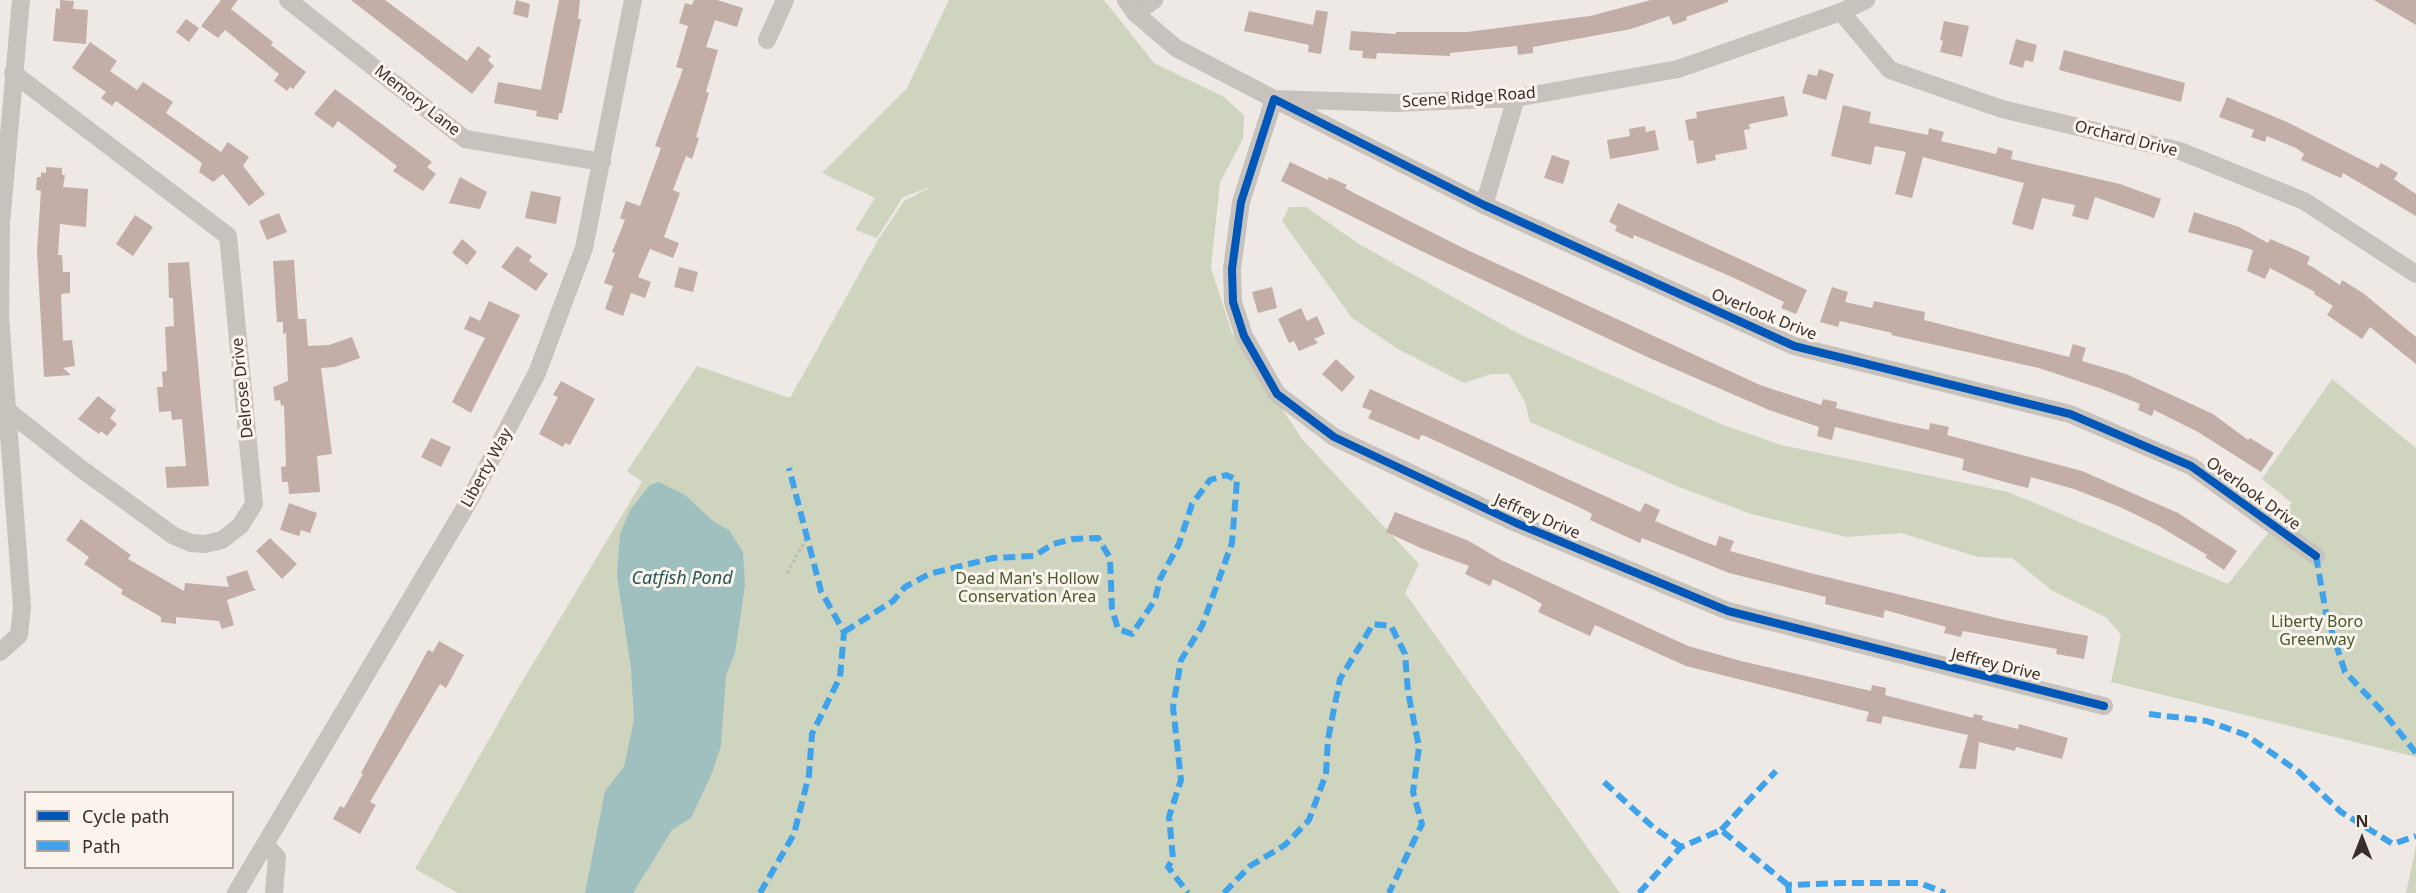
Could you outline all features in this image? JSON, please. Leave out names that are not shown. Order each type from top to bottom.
[{"type":"street","points":[[0,652],[19,635],[22,607],[0,316],[1,223],[21,0]]},
{"type":"street","name":"Memory Lane","points":[[288,0],[465,139],[602,162]]},
{"type":"street","name":"Liberty Way","points":[[236,893],[469,501],[537,373],[584,248],[633,0]]},
{"type":"street","points":[[767,40],[785,0]]},
{"type":"street","points":[[1130,6],[1154,0]]},
{"type":"street","name":"Scene Ridge Road","points":[[1130,6],[1176,48],[1274,99],[1395,103],[1516,98],[1678,69],[1841,12],[1866,0]]},
{"type":"street","name":"Orchard Drive","points":[[1841,12],[1890,70],[2002,109],[2180,151],[2304,201],[2416,274]]},
{"type":"street","name":"Delrose Drive","points":[[8,411],[80,468],[174,536],[191,543],[205,544],[222,540],[240,526],[254,504],[228,236],[13,74]]},
{"type":"street","points":[[1484,205],[1516,98]]},
{"type":"street","name":"Overlook Drive","points":[[1274,99],[1484,205],[1794,346],[2070,414],[2191,466],[2316,556]]},
{"type":"street","name":"Jeffrey Drive","points":[[1274,99],[1241,202],[1232,269],[1233,302],[1244,336],[1277,394],[1334,437],[1516,523],[1728,611],[2104,706]]},
{"type":"street","points":[[265,845],[278,857],[274,893]]},
{"type":"path","points":[[787,573],[808,536]]},
{"type":"green space","name":"Dead Man's Hollow Conservation Area","points":[[949,0],[1104,0],[1154,63],[1224,97],[1244,115],[1243,139],[1220,182],[1211,268],[1232,333],[1302,439],[1419,564],[1405,593],[1620,893],[458,893],[415,869],[520,685],[642,482],[627,471],[697,366],[790,398],[878,240],[904,201],[933,186],[903,197],[877,238],[855,230],[875,198],[822,173],[907,88]]},
{"type":"green space","name":"Liberty Boro Greenway","points":[[1289,207],[1306,207],[1359,244],[1517,333],[1721,424],[1781,445],[2008,492],[2228,584],[2292,503],[2262,479],[2332,379],[2416,448],[2416,757],[2111,682],[2121,635],[2107,618],[2051,590],[2012,558],[1978,557],[1901,533],[1847,537],[1751,514],[1674,485],[1530,422],[1525,402],[1509,374],[1491,374],[1464,383],[1398,349],[1352,318],[1282,221]]},
{"type":"green space","points":[[2416,846],[2416,893],[2406,893]]},
{"type":"water","name":"Catfish Pond","points":[[659,482],[685,495],[714,522],[729,530],[743,552],[745,585],[735,653],[726,675],[721,746],[712,773],[691,818],[672,830],[633,893],[585,893],[605,791],[624,767],[634,720],[631,668],[617,576],[620,534],[630,510],[650,485]]},
{"type":"building","points":[[60,0],[74,1],[73,9],[88,10],[86,44],[53,41],[56,8],[60,9]]},
{"type":"building","points":[[221,0],[238,0],[231,9],[273,42],[271,45],[306,72],[293,89],[290,87],[287,91],[274,81],[279,74],[225,30],[218,38],[201,26]]},
{"type":"building","points":[[351,0],[385,0],[467,61],[478,46],[491,56],[488,60],[494,66],[472,94]]},
{"type":"building","points":[[516,0],[530,4],[528,18],[513,14]]},
{"type":"building","points":[[559,0],[580,0],[578,19],[581,19],[562,113],[559,113],[558,120],[536,116],[537,111],[494,103],[498,82],[541,90]]},
{"type":"building","points":[[694,0],[717,0],[743,8],[737,27],[715,20],[706,47],[718,50],[706,92],[709,93],[692,159],[686,156],[673,190],[680,193],[664,237],[679,243],[673,258],[650,249],[638,277],[651,282],[645,298],[631,293],[623,316],[605,309],[613,286],[604,283],[615,253],[612,252],[625,220],[620,218],[626,201],[640,206],[661,148],[655,146],[683,69],[676,67],[688,26],[679,23],[685,3],[692,5]]},
{"type":"building","points":[[1651,0],[1728,0],[1728,2],[1686,17],[1687,20],[1673,25],[1669,16],[1631,29],[1533,47],[1533,53],[1518,55],[1517,46],[1450,53],[1450,56],[1377,53],[1376,59],[1362,58],[1363,51],[1349,50],[1351,31],[1396,34],[1396,32],[1467,32],[1590,16]]},
{"type":"building","points":[[2374,0],[2416,0],[2416,25]]},
{"type":"building","points":[[1316,10],[1328,12],[1321,54],[1308,52],[1309,45],[1244,31],[1249,11],[1313,25]]},
{"type":"building","points":[[186,19],[199,28],[189,42],[176,32]]},
{"type":"building","points":[[1944,21],[1969,26],[1962,57],[1940,52]]},
{"type":"building","points":[[2016,39],[2037,45],[2033,62],[2025,60],[2023,68],[2009,64]]},
{"type":"building","points":[[90,42],[117,61],[110,71],[137,90],[143,82],[173,102],[166,113],[221,152],[228,142],[249,157],[243,166],[265,194],[249,206],[223,174],[213,182],[199,172],[202,163],[116,101],[112,106],[101,98],[106,92],[72,68]]},
{"type":"building","points":[[2064,50],[2185,83],[2181,102],[2059,70]]},
{"type":"building","points":[[1819,69],[1834,74],[1826,100],[1802,93],[1808,74],[1817,76]]},
{"type":"building","points":[[335,89],[432,162],[427,167],[436,174],[423,191],[393,171],[397,166],[338,121],[333,128],[314,114]]},
{"type":"building","points":[[1784,96],[1788,116],[1749,124],[1750,129],[1744,130],[1747,149],[1715,155],[1716,160],[1697,164],[1693,140],[1689,141],[1685,120],[1697,118],[1696,112]]},
{"type":"building","points":[[2227,97],[2287,122],[2378,168],[2381,163],[2398,173],[2394,179],[2416,194],[2416,216],[2343,173],[2341,178],[2301,160],[2304,154],[2296,148],[2267,136],[2265,142],[2251,137],[2254,130],[2219,117]]},
{"type":"building","points":[[1843,105],[1871,112],[1869,123],[1928,135],[1929,128],[1944,132],[1941,141],[1996,154],[1998,147],[2013,151],[2011,159],[2120,184],[2161,199],[2154,218],[2095,197],[2088,220],[2072,216],[2075,205],[2042,198],[2033,230],[2012,224],[2024,183],[1923,157],[1912,198],[1895,194],[1906,152],[1875,146],[1871,165],[1831,156]]},
{"type":"building","points":[[1645,126],[1646,132],[1655,130],[1659,150],[1610,159],[1607,140],[1630,136],[1629,129]]},
{"type":"building","points":[[1552,155],[1570,161],[1563,184],[1544,178]]},
{"type":"building","points":[[1290,162],[1328,180],[1329,177],[1347,185],[1345,188],[1356,194],[1463,248],[1760,385],[1821,405],[1823,399],[1837,402],[1836,408],[1896,423],[1929,430],[1930,423],[1949,427],[1947,435],[2082,471],[2178,513],[2237,551],[2224,570],[2205,557],[2207,555],[2159,526],[2120,507],[2074,489],[2031,477],[2028,488],[2012,484],[1962,470],[1964,459],[1835,427],[1832,440],[1817,436],[1819,427],[1769,410],[1645,356],[1417,249],[1281,181]]},
{"type":"building","points":[[46,167],[62,168],[62,175],[65,175],[63,187],[88,189],[86,227],[60,224],[58,255],[62,255],[63,272],[70,272],[70,293],[61,294],[63,341],[72,340],[75,366],[63,368],[71,375],[44,377],[37,251],[41,191],[36,190],[37,177],[41,177],[41,172],[46,173]]},
{"type":"building","points":[[460,177],[487,192],[480,209],[449,203]]},
{"type":"building","points":[[531,191],[561,197],[556,224],[525,218]]},
{"type":"building","points":[[1618,203],[1807,290],[1796,314],[1781,308],[1784,302],[1732,277],[1634,235],[1633,239],[1615,231],[1617,226],[1609,222]]},
{"type":"building","points":[[2194,212],[2239,227],[2268,243],[2270,239],[2296,250],[2310,257],[2307,264],[2340,285],[2342,280],[2363,293],[2416,337],[2416,364],[2370,327],[2362,339],[2327,315],[2333,306],[2314,294],[2315,292],[2270,268],[2265,279],[2247,271],[2253,250],[2188,232]]},
{"type":"building","points":[[279,213],[287,232],[267,240],[259,221]]},
{"type":"building","points":[[135,215],[153,227],[133,256],[116,244]]},
{"type":"building","points":[[462,239],[477,252],[467,265],[452,253]]},
{"type":"building","points":[[517,246],[532,256],[529,261],[548,274],[536,291],[501,267]]},
{"type":"building","points":[[294,260],[298,319],[306,319],[308,346],[329,345],[352,337],[360,358],[335,367],[321,368],[332,454],[317,456],[320,492],[289,494],[288,482],[282,482],[281,467],[286,466],[284,405],[281,406],[280,400],[275,401],[273,387],[288,381],[286,333],[283,334],[283,322],[277,322],[273,261]]},
{"type":"building","points":[[189,262],[209,486],[167,488],[165,467],[186,466],[182,419],[172,420],[171,411],[159,412],[157,387],[163,387],[162,372],[167,371],[165,327],[174,326],[173,298],[169,298],[168,263]]},
{"type":"building","points":[[679,267],[698,272],[693,292],[674,287]]},
{"type":"building","points":[[1272,287],[1277,308],[1258,313],[1252,292]]},
{"type":"building","points":[[1832,287],[1848,292],[1845,302],[1872,308],[1874,301],[1925,312],[1924,320],[2069,357],[2073,344],[2086,348],[2082,361],[2126,374],[2213,414],[2248,440],[2250,438],[2274,453],[2261,472],[2198,432],[2154,410],[2152,416],[2138,410],[2140,404],[2102,389],[2039,368],[1891,335],[1892,333],[1840,321],[1838,327],[1820,322]]},
{"type":"building","points":[[489,301],[520,315],[471,413],[452,402],[485,338],[464,329],[470,316],[480,321]]},
{"type":"building","points":[[1301,308],[1307,321],[1317,316],[1325,334],[1314,339],[1318,343],[1299,351],[1294,341],[1289,343],[1278,319]]},
{"type":"building","points":[[1336,359],[1355,377],[1342,392],[1322,374]]},
{"type":"building","points":[[561,381],[595,399],[570,445],[565,443],[563,447],[539,434],[558,397],[553,395]]},
{"type":"building","points":[[1370,389],[1640,512],[1645,503],[1660,510],[1655,521],[1700,540],[1716,546],[1719,536],[1734,541],[1730,551],[1810,573],[2005,620],[2088,636],[2084,659],[2056,654],[2057,649],[1963,631],[1961,637],[1944,633],[1946,627],[1885,610],[1883,618],[1825,604],[1826,597],[1729,573],[1642,538],[1640,543],[1590,520],[1592,514],[1583,509],[1425,436],[1421,435],[1419,440],[1368,418],[1372,411],[1362,407]]},
{"type":"building","points":[[98,396],[116,410],[110,418],[117,424],[107,436],[101,431],[99,434],[78,419]]},
{"type":"building","points":[[431,438],[451,447],[441,467],[421,457]]},
{"type":"building","points":[[289,503],[317,513],[310,533],[301,530],[299,536],[280,530]]},
{"type":"building","points":[[1395,512],[1469,541],[1501,560],[1688,646],[1741,661],[1871,691],[1872,685],[1886,688],[1885,695],[1973,718],[1974,714],[1983,716],[1982,720],[2018,729],[2019,724],[2068,738],[2062,759],[2016,747],[2015,751],[1979,742],[1976,769],[1959,768],[1968,735],[1883,716],[1881,724],[1866,721],[1869,712],[1686,666],[1595,625],[1590,636],[1538,612],[1542,604],[1528,596],[1493,579],[1490,586],[1465,574],[1469,566],[1386,532]]},
{"type":"building","points":[[81,519],[131,555],[128,559],[184,591],[185,583],[229,587],[226,577],[247,570],[254,589],[258,589],[227,600],[234,625],[222,629],[219,621],[176,617],[176,624],[161,622],[161,617],[121,594],[123,590],[84,564],[89,557],[66,540]]},
{"type":"building","points":[[270,538],[297,564],[282,579],[256,551]]},
{"type":"building","points":[[439,641],[464,655],[446,688],[440,684],[370,802],[376,805],[360,834],[333,819],[340,806],[344,808],[428,650],[433,652]]},
{"type":"marked path","points":[[760,893],[794,834],[809,775],[812,734],[840,677],[844,632],[821,591],[789,468]]},
{"type":"marked path","points":[[844,632],[893,601],[905,587],[929,574],[993,558],[1034,556],[1053,544],[1073,539],[1098,538],[1110,558],[1112,609],[1118,629],[1132,634],[1155,600],[1160,579],[1179,544],[1192,504],[1210,480],[1226,475],[1237,480],[1232,543],[1202,626],[1181,660],[1173,707],[1181,780],[1169,817],[1173,859],[1168,867],[1188,893]]},
{"type":"marked path","points":[[2316,556],[2326,613],[2345,672],[2384,713],[2416,753]]},
{"type":"marked path","points":[[1224,893],[1250,866],[1285,845],[1309,820],[1326,774],[1328,739],[1340,679],[1373,624],[1391,626],[1405,654],[1408,692],[1419,747],[1413,792],[1422,824],[1389,893]]},
{"type":"marked path","points":[[2149,714],[2207,721],[2246,735],[2299,772],[2341,812],[2393,844],[2416,836]]},
{"type":"marked path","points":[[1721,830],[1776,771]]},
{"type":"marked path","points":[[1604,782],[1653,827],[1681,847]]},
{"type":"marked path","points":[[1639,893],[1681,847],[1721,830],[1788,885]]},
{"type":"marked path","points":[[1789,893],[1788,885],[1844,883],[1920,883],[1945,893]]},
{"type":"cycle path","points":[[2104,706],[1728,611],[1516,523],[1334,437],[1277,394],[1244,336],[1233,302],[1232,269],[1241,202],[1274,99],[1484,205],[1794,346],[2070,414],[2191,466],[2316,556]]}]
